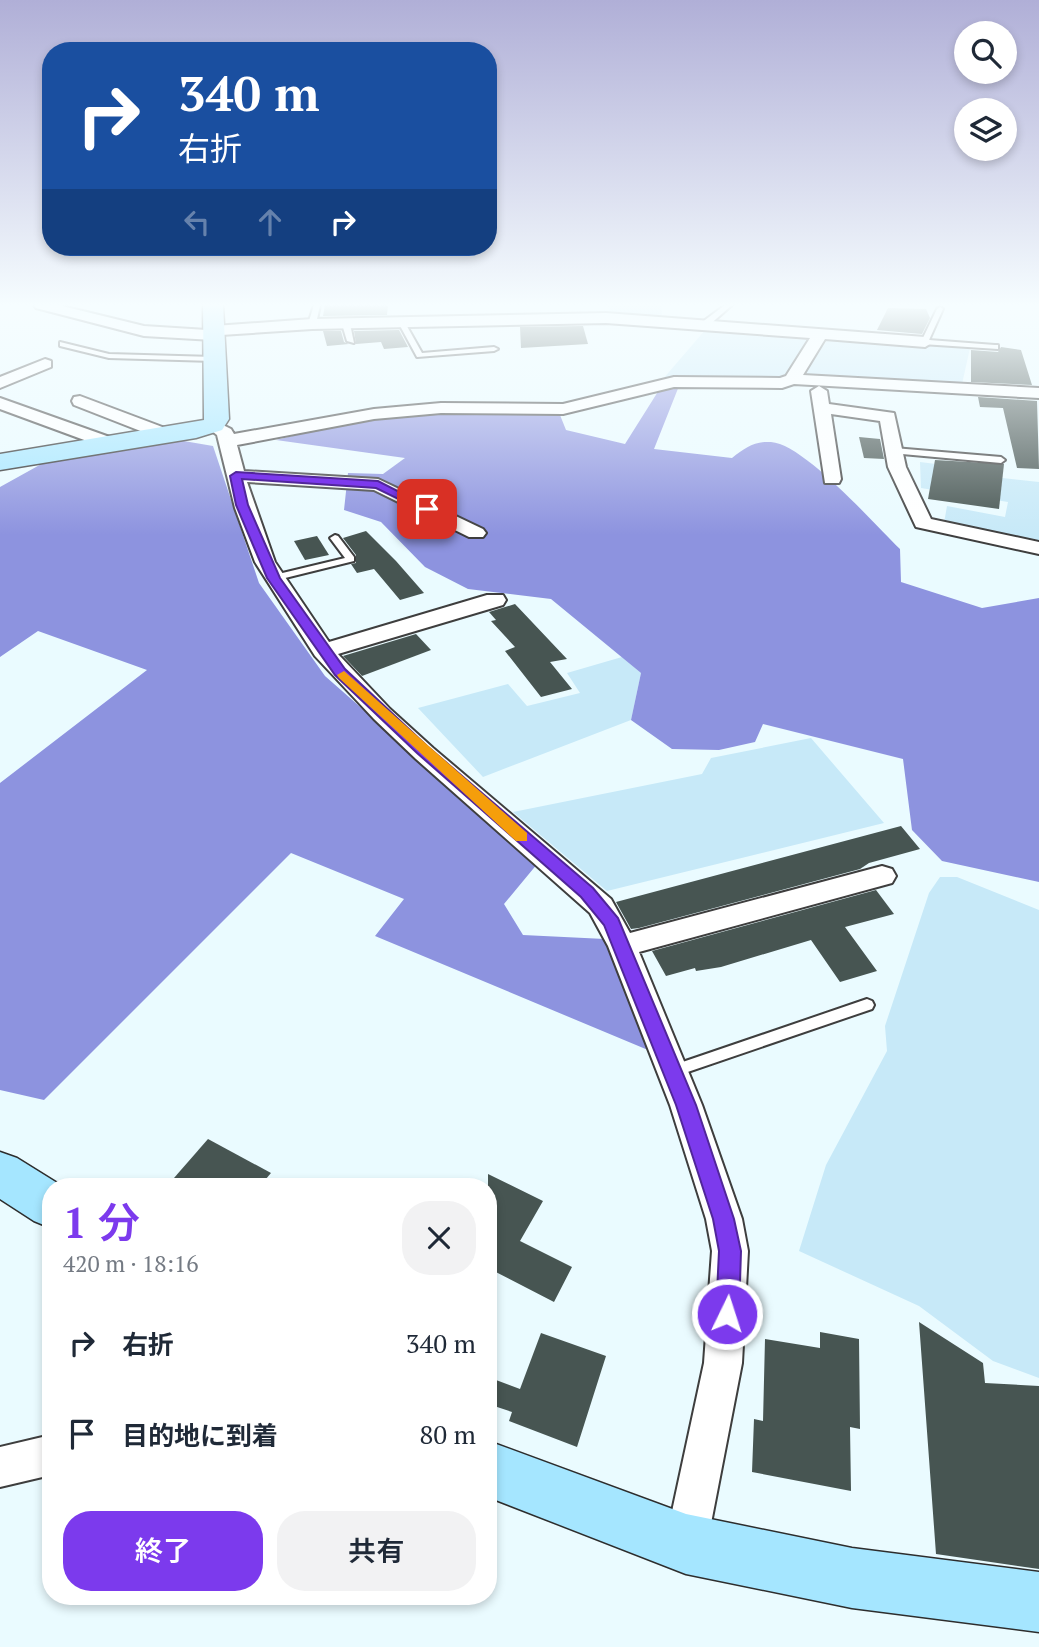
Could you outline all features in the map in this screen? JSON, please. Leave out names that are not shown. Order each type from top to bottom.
[{"type":"street","points":[[216,382],[220,433],[236,476],[242,505],[273,578],[340,672],[422,750],[601,906],[622,946],[673,1071],[710,1175],[730,1251],[723,1363],[685,1544]]},
{"type":"street","points":[[0,462],[167,435],[220,433],[374,414],[441,408],[563,410],[674,382],[765,385],[779,382]]},
{"type":"street","points":[[818,382],[832,479]]},
{"type":"street","points":[[863,382],[1039,393]]},
{"type":"street","points":[[80,401],[167,435]]},
{"type":"street","points":[[0,403],[112,443]]},
{"type":"street","points":[[822,408],[888,417],[897,467],[923,523],[1039,548]]},
{"type":"street","points":[[236,476],[378,485],[476,533]]},
{"type":"street","points":[[323,651],[495,600]]},
{"type":"street","points":[[622,946],[882,876]]},
{"type":"street","points":[[0,1173],[42,1200]]},
{"type":"street","points":[[0,1467],[42,1457]]},
{"type":"street","points":[[497,1472],[685,1544],[852,1578],[1039,1602]]},
{"type":"lane","points":[[894,451],[1001,460]]},
{"type":"lane","points":[[273,578],[351,559],[335,538]]},
{"type":"lane","points":[[673,1071],[867,1005]]},
{"type":"shaded area","points":[[916,382],[962,382],[962,384]]},
{"type":"shaded area","points":[[679,386],[654,449],[732,458],[755,444],[771,442],[785,446],[819,470],[900,549],[901,582],[982,608],[1039,598],[1039,882],[942,861],[912,830],[903,759],[763,724],[755,742],[719,750],[672,749],[631,720],[641,673],[551,599],[468,589],[425,567],[381,522],[344,510],[348,473],[383,474],[405,458],[276,440],[374,416],[441,409],[558,410],[566,430],[625,444],[659,390]]},
{"type":"shaded area","points":[[172,439],[213,446],[259,583],[325,676],[538,863],[504,904],[523,935],[605,939],[648,1050],[375,936],[404,899],[291,853],[44,1100],[0,1090],[0,783],[147,670],[38,631],[0,657],[0,487],[45,462]]},
{"type":"shaded area","points":[[920,462],[976,469],[976,475],[1039,482],[1039,544],[944,523],[947,506],[1005,517],[1008,502],[921,488]]},
{"type":"shaded area","points":[[622,657],[641,673],[631,720],[483,777],[418,708],[508,684],[527,706],[580,693],[567,673]]},
{"type":"shaded area","points":[[811,738],[884,823],[607,891],[513,812],[702,774],[711,758]]},
{"type":"shaded area","points":[[940,877],[957,877],[1039,910],[1039,1378],[993,1361],[919,1306],[799,1251],[826,1165],[887,1051],[885,1026],[929,893]]},
{"type":"building","points":[[971,382],[1031,382],[1032,385]]},
{"type":"building","points":[[978,397],[1037,401],[1039,469],[1017,468],[1003,408],[980,407]]},
{"type":"building","points":[[859,437],[880,439],[884,459],[864,458]]},
{"type":"building","points":[[935,460],[1004,464],[999,509],[928,499]]},
{"type":"building","points":[[366,531],[424,593],[400,600],[374,569],[357,573],[351,564],[356,563],[356,555],[343,538]]},
{"type":"building","points":[[317,536],[329,555],[305,560],[294,541]]},
{"type":"building","points":[[515,604],[567,659],[550,662],[572,689],[541,697],[505,651],[515,647],[491,621],[496,620],[489,612]]},
{"type":"building","points":[[416,634],[431,650],[362,676],[343,656]]},
{"type":"building","points":[[901,826],[920,849],[869,863],[860,869],[639,928],[631,929],[616,902]]},
{"type":"building","points":[[876,890],[894,914],[845,927],[877,971],[840,982],[811,940],[721,967],[696,971],[695,968],[666,976],[652,951]]},
{"type":"building","points":[[208,1139],[271,1173],[267,1178],[174,1178]]},
{"type":"building","points":[[497,1178],[543,1201],[520,1241],[572,1267],[554,1302],[497,1273]]},
{"type":"building","points":[[919,1322],[983,1363],[985,1383],[1039,1386],[1039,1569],[936,1554]]},
{"type":"building","points":[[820,1332],[859,1339],[860,1429],[850,1427],[851,1491],[752,1472],[754,1419],[763,1421],[765,1339],[820,1348]]},
{"type":"building","points":[[541,1333],[606,1356],[577,1447],[509,1421],[512,1412],[497,1407],[497,1380],[520,1389]]},
{"type":"slow traffic","points":[[344,675],[422,750],[522,837]]},
{"type":"route","points":[[427,509],[378,485],[236,476],[242,505],[273,578],[315,641],[340,672],[422,750],[587,892],[612,922],[686,1105],[724,1219],[730,1251],[727,1314]]}]
